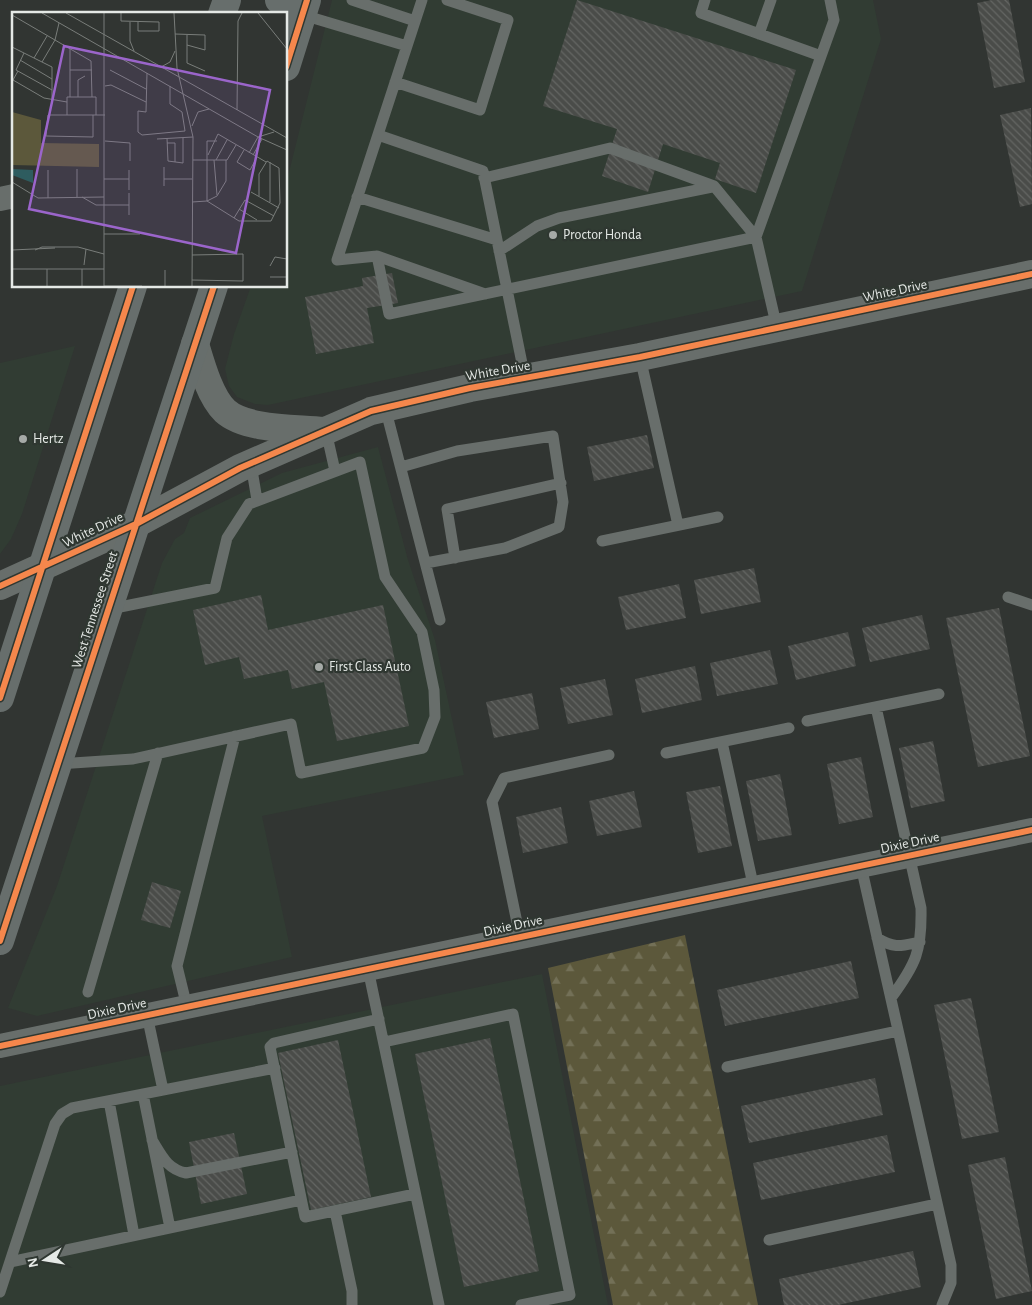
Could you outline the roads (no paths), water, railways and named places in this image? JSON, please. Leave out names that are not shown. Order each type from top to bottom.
[{"type":"main road","points":[[279,0],[305,8],[288,61]]},
{"type":"main road","points":[[1,692],[131,288]]},
{"type":"main road","name":"West Tennessee Street","points":[[0,941],[213,288]]},
{"type":"street","name":"White Drive","points":[[0,586],[136,524],[251,464],[326,431],[385,408],[525,378],[640,358],[1032,274]]},
{"type":"street","points":[[195,344],[206,379],[225,411],[239,419],[262,426],[326,431]]},
{"type":"street","name":"Dixie Drive","points":[[0,1046],[1032,830]]},
{"type":"lane","points":[[352,0],[415,21]]},
{"type":"lane","points":[[422,0],[337,260],[377,256],[485,294]]},
{"type":"lane","points":[[395,82],[480,110],[508,20],[447,0]]},
{"type":"lane","points":[[705,0],[701,13],[821,56]]},
{"type":"lane","points":[[759,34],[771,0]]},
{"type":"lane","points":[[756,237],[834,20],[830,0]]},
{"type":"lane","points":[[305,8],[407,46]]},
{"type":"lane","points":[[378,135],[482,171],[525,378]]},
{"type":"lane","points":[[484,178],[610,148],[714,186],[756,237],[777,328]]},
{"type":"lane","points":[[357,197],[498,245],[537,226],[559,218],[714,186]]},
{"type":"lane","points":[[377,256],[389,314],[756,237]]},
{"type":"lane","points":[[640,358],[678,525]]},
{"type":"lane","points":[[385,408],[440,620]]},
{"type":"lane","points":[[326,431],[335,471]]},
{"type":"lane","points":[[401,467],[457,452],[553,436],[563,502],[559,527],[505,548],[426,563]]},
{"type":"lane","points":[[57,764],[133,758],[291,724],[301,772],[423,748],[435,717],[434,690],[422,632],[385,577],[360,462],[249,504],[227,538],[215,588],[108,609]]},
{"type":"lane","points":[[251,464],[257,500]]},
{"type":"lane","points":[[455,558],[448,509],[561,484]]},
{"type":"lane","points":[[602,541],[718,517]]},
{"type":"lane","points":[[1008,597],[1032,606]]},
{"type":"lane","points":[[808,721],[939,694]]},
{"type":"lane","points":[[876,707],[921,908],[918,954],[910,972],[891,998]]},
{"type":"lane","points":[[666,753],[789,728]]},
{"type":"lane","points":[[187,1007],[177,966],[235,736]]},
{"type":"lane","points":[[722,742],[754,889]]},
{"type":"lane","points":[[88,992],[158,753]]},
{"type":"lane","points":[[520,937],[492,802],[504,778],[609,755]]},
{"type":"lane","points":[[861,866],[950,1265],[951,1283],[942,1305]]},
{"type":"lane","points":[[877,938],[889,946],[920,942]]},
{"type":"lane","points":[[368,969],[439,1305]]},
{"type":"lane","points":[[384,1042],[512,1014],[570,1295],[521,1305]]},
{"type":"lane","points":[[147,1016],[163,1090]]},
{"type":"lane","points":[[379,1019],[274,1043],[270,1047],[274,1068],[305,1217],[415,1194]]},
{"type":"lane","points":[[727,1067],[898,1031]]},
{"type":"lane","points":[[0,1292],[55,1124],[62,1114],[72,1108],[274,1068]]},
{"type":"lane","points":[[143,1094],[170,1228]]},
{"type":"lane","points":[[108,1101],[134,1235]]},
{"type":"lane","points":[[152,1140],[167,1164],[175,1171],[186,1173],[292,1152]]},
{"type":"lane","points":[[10,1262],[302,1200]]},
{"type":"lane","points":[[769,1240],[937,1204]]},
{"type":"lane","points":[[335,1211],[352,1291],[352,1305]]},
{"type":"place","name":"Proctor Honda","points":[[553,235]]},
{"type":"place","name":"Hertz","points":[[23,439]]},
{"type":"place","name":"First Class Auto","points":[[319,667]]}]
